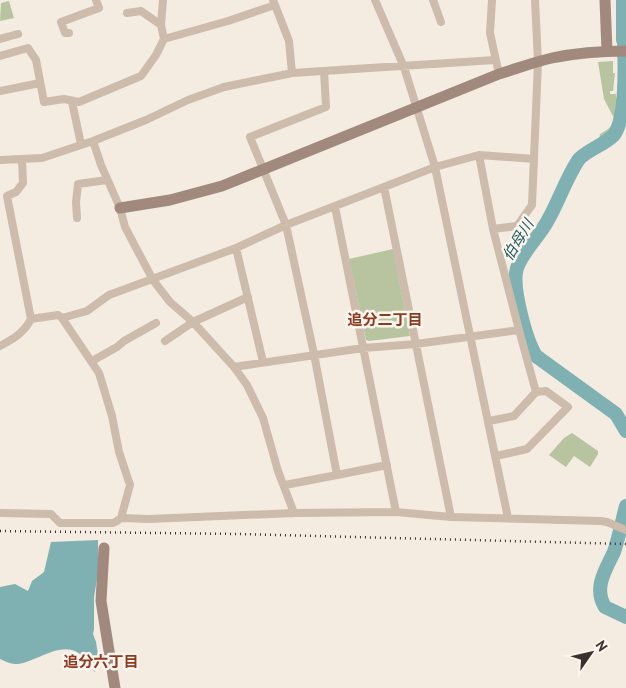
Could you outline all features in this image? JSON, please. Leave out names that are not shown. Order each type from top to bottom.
[{"type":"street","points":[[69,33],[65,33],[61,22],[99,8],[96,0]]},
{"type":"street","points":[[0,56],[28,48],[36,60],[44,102],[64,99],[79,102],[141,76],[156,55],[164,39],[161,25],[163,0]]},
{"type":"street","points":[[375,0],[404,67],[436,167],[508,518]]},
{"type":"street","points":[[433,0],[441,22]]},
{"type":"street","points":[[492,0],[490,33],[498,74]]},
{"type":"street","points":[[493,229],[517,226],[532,205],[538,62],[535,0]]},
{"type":"street","points":[[605,0],[609,51]]},
{"type":"street","points":[[164,39],[228,21],[274,3],[289,41],[292,73]]},
{"type":"street","points":[[127,13],[141,11],[161,25]]},
{"type":"street","points":[[0,39],[18,34]]},
{"type":"street","points":[[120,208],[170,200],[222,186],[498,74],[565,56],[626,51]]},
{"type":"street","points":[[0,160],[42,158],[94,141],[146,120],[188,100],[224,87],[292,73],[495,60]]},
{"type":"street","points":[[324,71],[326,107],[250,137],[286,225],[314,354],[337,475]]},
{"type":"street","points":[[0,91],[40,83]]},
{"type":"street","points":[[72,102],[81,144]]},
{"type":"street","points":[[94,141],[107,180],[120,208],[125,227],[153,280],[170,302],[193,322],[234,366],[247,386],[262,418],[278,471],[285,485],[294,513]]},
{"type":"street","points":[[62,318],[87,311],[109,295],[236,248],[286,225],[436,167],[480,155],[534,159]]},
{"type":"street","points":[[480,155],[493,229],[536,392]]},
{"type":"street","points":[[0,346],[27,328],[31,319],[4,197],[16,192],[23,183],[22,159]]},
{"type":"street","points":[[77,218],[78,184],[107,180]]},
{"type":"street","points":[[384,187],[451,518]]},
{"type":"street","points":[[335,207],[396,512]]},
{"type":"street","points":[[236,248],[263,362]]},
{"type":"street","points":[[166,342],[193,322],[248,297]]},
{"type":"street","points":[[31,319],[58,315],[62,318],[92,361],[102,382],[119,452],[130,485],[121,518]]},
{"type":"street","points":[[92,361],[156,323]]},
{"type":"street","points":[[234,366],[314,354],[416,344],[519,330]]},
{"type":"street","points":[[489,421],[514,416],[536,392],[546,391],[568,407],[527,449],[496,456]]},
{"type":"street","points":[[285,485],[387,464]]},
{"type":"street","points":[[0,513],[51,514],[60,522],[113,523],[121,518],[148,519],[294,513],[396,512],[451,518],[602,521],[626,530]]},
{"type":"street","points":[[104,548],[101,601],[115,688]]},
{"type":"green space","points":[[9,1],[14,18],[0,21],[1,3]]},
{"type":"green space","points":[[613,61],[613,73],[615,73],[613,91],[610,91],[610,94],[616,94],[616,98],[619,99],[617,118],[610,131],[599,139],[600,134],[611,126],[614,118],[604,99],[598,62]]},
{"type":"green space","points":[[393,249],[410,336],[369,341],[366,340],[349,259]]},
{"type":"green space","points":[[572,433],[598,451],[590,467],[574,456],[566,467],[549,455],[564,438]]},
{"type":"water","points":[[98,540],[98,573],[94,597],[93,634],[99,661],[95,672],[80,654],[72,650],[64,649],[15,664],[0,659],[0,587],[15,584],[28,591],[32,581],[44,572],[51,542]]},
{"type":"waterway","name":"伯母川","points":[[623,0],[623,40]]},
{"type":"waterway","name":"伯母川","points":[[624,46],[624,92],[618,127],[614,135],[579,159],[548,220],[517,268],[516,287],[520,313],[536,356],[616,414],[626,431]]},
{"type":"waterway","name":"伯母川","points":[[626,506],[614,552],[604,572],[600,586],[600,593],[605,607],[626,617]]},
{"type":"railway","points":[[0,531],[239,534],[626,544]]},
{"type":"district","name":"追分二丁目","points":[[385,320]]},
{"type":"district","name":"追分六丁目","points":[[101,662]]}]
